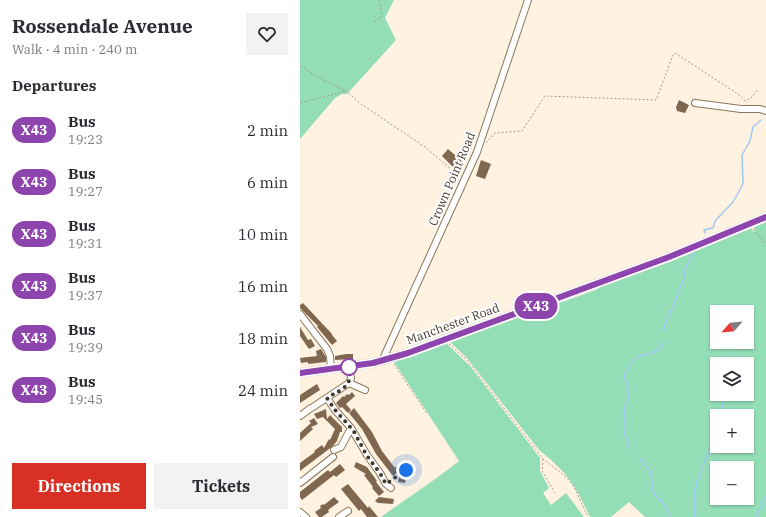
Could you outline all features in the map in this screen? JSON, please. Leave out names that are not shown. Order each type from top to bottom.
[{"type":"main road","name":"Manchester Road","points":[[300,373],[349,367],[391,358],[669,257],[766,217]]},
{"type":"street","name":"Crown Point Road","points":[[382,361],[477,152],[528,0]]},
{"type":"street","points":[[695,103],[760,109],[766,111]]},
{"type":"street","points":[[300,314],[327,349],[330,356],[331,369]]},
{"type":"street","points":[[300,416],[349,383],[351,378],[349,367]]},
{"type":"street","points":[[349,383],[365,390]]},
{"type":"street","points":[[327,398],[335,410],[351,428],[367,456],[388,486]]},
{"type":"street","points":[[334,450],[341,447],[351,428]]},
{"type":"street","points":[[300,483],[333,457]]},
{"type":"street","points":[[339,517],[348,511]]},
{"type":"street","points":[[300,512],[306,517]]},
{"type":"path","points":[[374,22],[382,16],[379,0]]},
{"type":"path","points":[[477,152],[480,151],[495,133],[522,131],[545,96],[656,100],[675,53],[741,96],[746,101],[748,109]]},
{"type":"path","points":[[300,66],[323,80],[346,91],[361,104],[425,147],[464,180]]},
{"type":"path","points":[[746,101],[752,97],[758,89]]},
{"type":"path","points":[[300,103],[346,91]]},
{"type":"path","points":[[750,224],[766,244]]},
{"type":"path","points":[[444,340],[467,360],[543,458],[565,476],[573,485],[588,517]]},
{"type":"path","points":[[391,358],[427,414]]},
{"type":"path","points":[[543,458],[542,471],[555,493]]},
{"type":"path","points":[[388,486],[406,470]]},
{"type":"green space","points":[[300,0],[394,0],[385,18],[396,40],[347,94],[342,94],[335,98],[300,139]]},
{"type":"green space","points":[[766,222],[766,517],[645,517],[629,502],[611,517],[590,517],[580,496],[563,472],[539,450],[467,358],[450,342],[672,261],[750,227],[754,232],[754,227]]},
{"type":"green space","points":[[446,343],[471,367],[540,458],[540,471],[549,488],[543,493],[551,505],[566,493],[584,517],[381,517],[459,461],[394,362]]},
{"type":"building","points":[[679,100],[689,105],[685,113],[677,111],[676,107]]},
{"type":"building","points":[[448,149],[462,161],[455,169],[442,156]]},
{"type":"building","points":[[481,160],[491,164],[485,179],[476,176]]},
{"type":"building","points":[[303,303],[337,341],[332,345],[317,327],[318,326],[300,308],[300,305]]},
{"type":"building","points":[[300,327],[308,340],[311,339],[315,346],[309,349],[300,336]]},
{"type":"building","points":[[321,349],[326,357],[326,362],[308,364],[308,362],[301,363],[300,358],[317,356],[316,351]]},
{"type":"building","points":[[353,354],[353,359],[335,360],[335,356]]},
{"type":"building","points":[[317,384],[320,390],[300,403],[300,395]]},
{"type":"building","points":[[352,392],[355,396],[346,404],[351,410],[348,413],[342,407],[340,408],[336,403],[343,396],[344,397],[347,394],[349,395]]},
{"type":"building","points":[[354,408],[372,432],[382,451],[395,468],[397,466],[406,478],[405,483],[398,482],[400,471],[393,476],[376,454],[362,429],[349,413]]},
{"type":"building","points":[[326,409],[327,419],[330,415],[342,427],[342,432],[340,432],[337,441],[333,446],[300,471],[300,463],[322,445],[324,448],[335,429],[323,417],[317,419],[314,414]]},
{"type":"building","points":[[314,418],[318,424],[311,427],[313,429],[300,441],[300,433],[311,423],[309,421]]},
{"type":"building","points":[[356,462],[367,467],[377,481],[376,482],[384,492],[379,496],[364,475],[366,474],[354,467]]},
{"type":"building","points":[[340,464],[345,470],[336,477],[334,475],[302,500],[300,497],[300,492],[328,470],[330,472]]},
{"type":"building","points":[[348,484],[368,508],[369,506],[378,517],[367,517],[361,509],[359,511],[341,489]]},
{"type":"building","points":[[334,497],[339,502],[328,510],[329,512],[322,517],[319,517],[315,512],[321,508],[320,506],[323,504],[324,505]]},
{"type":"building","points":[[379,497],[394,499],[393,504],[378,503],[375,501]]},
{"type":"waterway","points":[[705,233],[704,230],[713,228],[715,221],[733,202],[741,188],[743,183],[742,155],[750,141],[753,127],[761,120]]},
{"type":"waterway","points":[[664,331],[684,278],[685,269],[694,253]]},
{"type":"waterway","points":[[630,449],[625,435],[624,407],[628,400],[628,388],[624,376],[635,359],[655,352],[664,341]]},
{"type":"waterway","points":[[731,357],[732,352]]},
{"type":"waterway","points":[[722,409],[724,401]]},
{"type":"waterway","points":[[695,517],[694,500],[696,486],[710,450]]},
{"type":"waterway","points":[[639,458],[650,471],[652,489],[655,495],[664,504],[670,517]]},
{"type":"waterway","points":[[756,517],[766,496]]},
{"type":"bus line","name":"X43","points":[[300,373],[373,363],[408,353],[669,257],[766,217]]},
{"type":"route","points":[[349,367],[351,378],[349,383],[327,398],[335,410],[351,428],[367,456],[380,473],[386,484],[406,470]]}]
